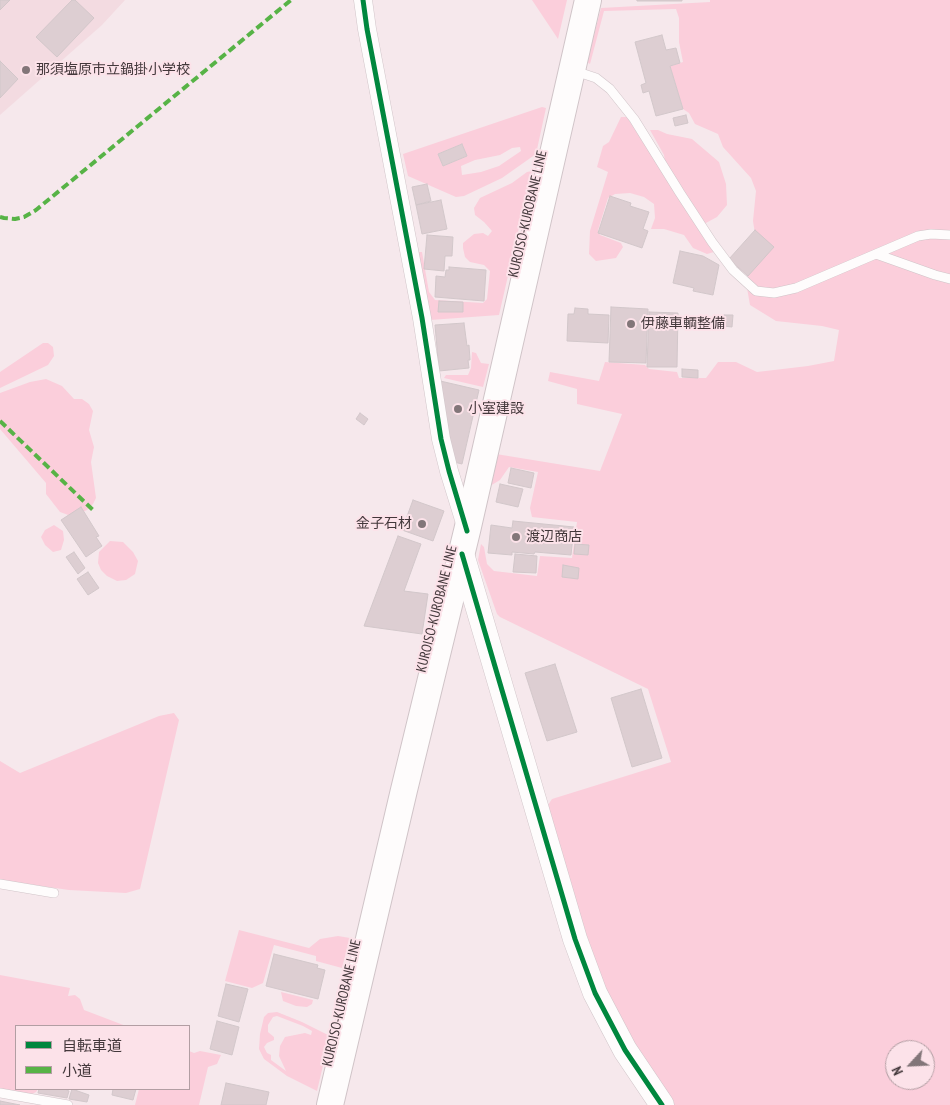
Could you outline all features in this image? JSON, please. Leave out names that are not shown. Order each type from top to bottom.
[{"type":"main road","name":"KUROISO-KUROBANE LINE","points":[[330,1105],[465,542],[588,0]]},
{"type":"street","points":[[363,0],[422,318],[441,439],[465,542],[575,939],[595,993],[621,1042],[662,1105]]},
{"type":"lane","points":[[572,70],[596,78],[610,88],[634,119],[712,242],[733,270],[756,291],[774,293],[796,288],[918,236],[931,234],[950,235]]},
{"type":"lane","points":[[876,254],[950,279]]},
{"type":"lane","points":[[0,884],[54,893]]},
{"type":"lane","points":[[0,1093],[42,1103],[68,1105]]},
{"type":"shaded area","name":"那須塩原市立鍋掛小学校","points":[[0,0],[125,0],[102,25],[0,115]]},
{"type":"shaded area","points":[[532,0],[567,0],[558,39]]},
{"type":"shaded area","points":[[710,0],[950,0],[950,1105],[672,1105],[601,989],[548,805],[552,799],[671,762],[648,689],[497,614],[478,560],[481,544],[484,547],[487,564],[494,571],[537,576],[540,556],[572,558],[577,522],[532,517],[530,508],[538,472],[509,467],[500,480],[490,486],[496,454],[600,471],[622,414],[577,404],[577,389],[548,381],[550,372],[599,381],[605,362],[645,365],[649,369],[677,372],[679,378],[706,378],[718,362],[736,362],[757,372],[808,366],[834,361],[839,330],[822,326],[776,321],[750,305],[747,288],[748,269],[757,246],[753,221],[756,191],[751,178],[723,147],[718,134],[695,124],[689,113],[683,109],[670,66],[683,62],[679,42],[679,18],[676,9],[604,11],[590,64],[587,62],[601,8],[710,2]]},
{"type":"shaded area","points":[[542,107],[546,108],[536,154],[502,178],[464,196],[456,197],[408,176],[403,154]],"holes":[[[462,144],[467,156],[443,166],[438,154]],[[520,147],[521,151],[499,166],[481,172],[462,175],[461,166],[475,160],[500,155],[512,148]]]},
{"type":"shaded area","points":[[621,117],[627,117],[660,169],[665,162],[664,155],[650,130],[658,130],[667,134],[692,139],[719,162],[726,184],[727,205],[717,217],[704,224],[714,252],[707,254],[693,248],[684,235],[664,229],[651,229],[655,218],[654,204],[644,197],[630,193],[615,194],[608,198],[598,230],[600,235],[621,243],[623,247],[616,258],[596,261],[589,254],[590,231],[608,172],[597,167],[603,146],[609,142]]},
{"type":"shaded area","points":[[532,171],[499,315],[430,320],[418,252],[422,252],[429,292],[435,300],[483,303],[487,299],[490,271],[484,265],[470,262],[465,257],[463,243],[474,234],[483,233],[488,236],[492,231],[475,215],[474,208],[480,198]]},
{"type":"shaded area","points":[[43,343],[48,343],[53,347],[54,356],[48,365],[0,388],[0,372]]},
{"type":"shaded area","points":[[472,352],[476,353],[481,363],[489,364],[483,387],[444,378],[446,375],[468,375],[471,368]]},
{"type":"shaded area","points":[[46,379],[62,386],[74,399],[82,399],[89,404],[93,411],[89,430],[94,447],[91,462],[96,498],[87,510],[71,516],[60,512],[46,494],[46,483],[0,429],[0,393],[30,382]]},
{"type":"shaded area","points":[[54,525],[63,531],[64,540],[61,550],[53,552],[45,545],[41,537],[45,530]]},
{"type":"shaded area","points":[[110,541],[123,542],[133,552],[138,561],[135,574],[126,580],[117,581],[107,576],[101,570],[98,563],[99,552]]},
{"type":"shaded area","points":[[174,713],[179,720],[140,889],[126,893],[69,890],[0,880],[0,761],[20,773],[159,716]]},
{"type":"shaded area","points":[[239,930],[309,948],[320,939],[338,936],[350,938],[342,968],[316,961],[316,956],[274,945],[263,983],[252,988],[225,981]]},
{"type":"shaded area","points":[[0,975],[70,988],[68,996],[75,995],[80,999],[84,1010],[123,1025],[15,1025],[15,1090],[37,1090],[32,1094],[6,1090],[0,1092]]},
{"type":"shaded area","points":[[281,992],[313,1000],[312,1004],[307,1007],[296,1006],[283,1001]]},
{"type":"shaded area","points":[[277,1012],[330,1036],[317,1091],[287,1076],[264,1059],[259,1049],[260,1034],[264,1017],[268,1013]],"holes":[[[277,1016],[312,1031],[311,1035],[305,1033],[285,1037],[280,1046],[279,1056],[286,1071],[271,1060],[271,1055],[267,1053],[264,1047],[267,1043],[274,1040],[274,1037],[268,1032],[268,1025],[273,1017]]]},
{"type":"shaded area","points":[[190,1051],[194,1053],[200,1051],[221,1055],[217,1064],[208,1067],[199,1105],[135,1105],[139,1090],[190,1090]]},
{"type":"building","points":[[0,0],[10,0],[0,10]]},
{"type":"building","points":[[72,0],[75,0],[94,18],[57,57],[36,37]]},
{"type":"building","points":[[682,0],[682,1],[637,1]]},
{"type":"building","points":[[662,35],[666,50],[676,48],[680,63],[670,66],[683,109],[656,116],[649,91],[643,93],[641,85],[646,83],[635,42]]},
{"type":"building","points":[[0,61],[18,79],[0,98]]},
{"type":"building","points":[[686,115],[688,123],[675,126],[673,118]]},
{"type":"building","points":[[462,144],[467,156],[443,166],[438,154]]},
{"type":"building","points":[[427,184],[431,201],[416,205],[412,187]]},
{"type":"building","points":[[610,196],[631,203],[630,206],[649,212],[643,229],[648,231],[642,248],[598,233]]},
{"type":"building","points":[[441,200],[447,229],[422,234],[416,205]]},
{"type":"building","points":[[755,230],[774,247],[748,276],[729,259]]},
{"type":"building","points":[[427,235],[453,237],[452,256],[445,256],[444,271],[424,269]]},
{"type":"building","points":[[680,251],[703,256],[719,265],[713,295],[693,291],[694,288],[673,283]]},
{"type":"building","points":[[449,267],[486,270],[484,301],[435,297],[436,276],[445,277],[446,270],[449,270]]},
{"type":"building","points":[[439,301],[463,302],[463,312],[438,312]]},
{"type":"building","points":[[611,307],[648,309],[646,363],[609,362]]},
{"type":"building","points":[[575,308],[588,309],[588,314],[609,315],[608,343],[567,341],[568,314],[574,314]]},
{"type":"building","points":[[649,312],[678,313],[677,367],[647,367]]},
{"type":"building","points":[[724,315],[733,315],[732,327],[723,326]]},
{"type":"building","points":[[464,323],[467,346],[469,345],[469,368],[439,371],[435,325]]},
{"type":"building","points":[[682,369],[698,370],[698,378],[682,377]]},
{"type":"building","points":[[436,380],[479,390],[462,464],[450,461]]},
{"type":"building","points":[[360,413],[368,419],[364,425],[356,419]]},
{"type":"building","points":[[511,468],[534,473],[531,488],[508,483]]},
{"type":"building","points":[[500,484],[523,489],[518,507],[496,502]]},
{"type":"building","points":[[413,500],[444,511],[433,541],[402,530]]},
{"type":"building","points":[[81,507],[99,536],[96,537],[102,546],[86,557],[61,520]]},
{"type":"building","points":[[513,521],[574,527],[571,555],[535,552],[534,554],[512,552],[512,555],[488,553],[491,525],[512,528]]},
{"type":"building","points":[[398,536],[421,544],[404,591],[428,594],[422,634],[364,626]]},
{"type":"building","points":[[575,544],[589,545],[588,555],[574,554]]},
{"type":"building","points":[[74,552],[85,568],[78,574],[66,557]]},
{"type":"building","points":[[515,554],[537,556],[536,573],[513,572]]},
{"type":"building","points":[[563,565],[579,568],[578,579],[562,577]]},
{"type":"building","points":[[88,572],[99,588],[88,595],[77,579]]},
{"type":"building","points":[[555,664],[577,732],[547,741],[525,673]]},
{"type":"building","points":[[641,689],[662,758],[632,767],[611,698]]},
{"type":"building","points":[[274,954],[318,965],[317,968],[325,970],[318,999],[266,986]]},
{"type":"building","points":[[226,984],[248,989],[239,1022],[218,1016]]},
{"type":"building","points":[[217,1021],[239,1027],[232,1055],[210,1049]]},
{"type":"building","points":[[226,1083],[269,1092],[266,1105],[221,1105]]},
{"type":"building","points":[[39,1090],[69,1091],[67,1098],[38,1093]]},
{"type":"building","points":[[72,1090],[89,1095],[87,1102],[69,1099]]},
{"type":"building","points":[[113,1090],[136,1090],[133,1100],[112,1095]]},
{"type":"building","points":[[0,1101],[20,1105],[0,1105]]},
{"type":"marked path","points":[[0,217],[15,219],[24,217],[36,210],[291,0]]},
{"type":"marked path","points":[[0,421],[94,511]]},
{"type":"cycle path","points":[[363,0],[422,318],[441,439],[467,531]]},
{"type":"cycle path","points":[[462,554],[575,939],[595,993],[625,1050],[662,1105]]},
{"type":"place","name":"那須塩原市立鍋掛小学校","points":[[26,70]]},
{"type":"place","name":"伊藤車輌整備","points":[[631,324]]},
{"type":"place","name":"小室建設","points":[[458,409]]},
{"type":"place","name":"金子石材","points":[[422,524]]},
{"type":"place","name":"渡辺商店","points":[[516,537]]}]
